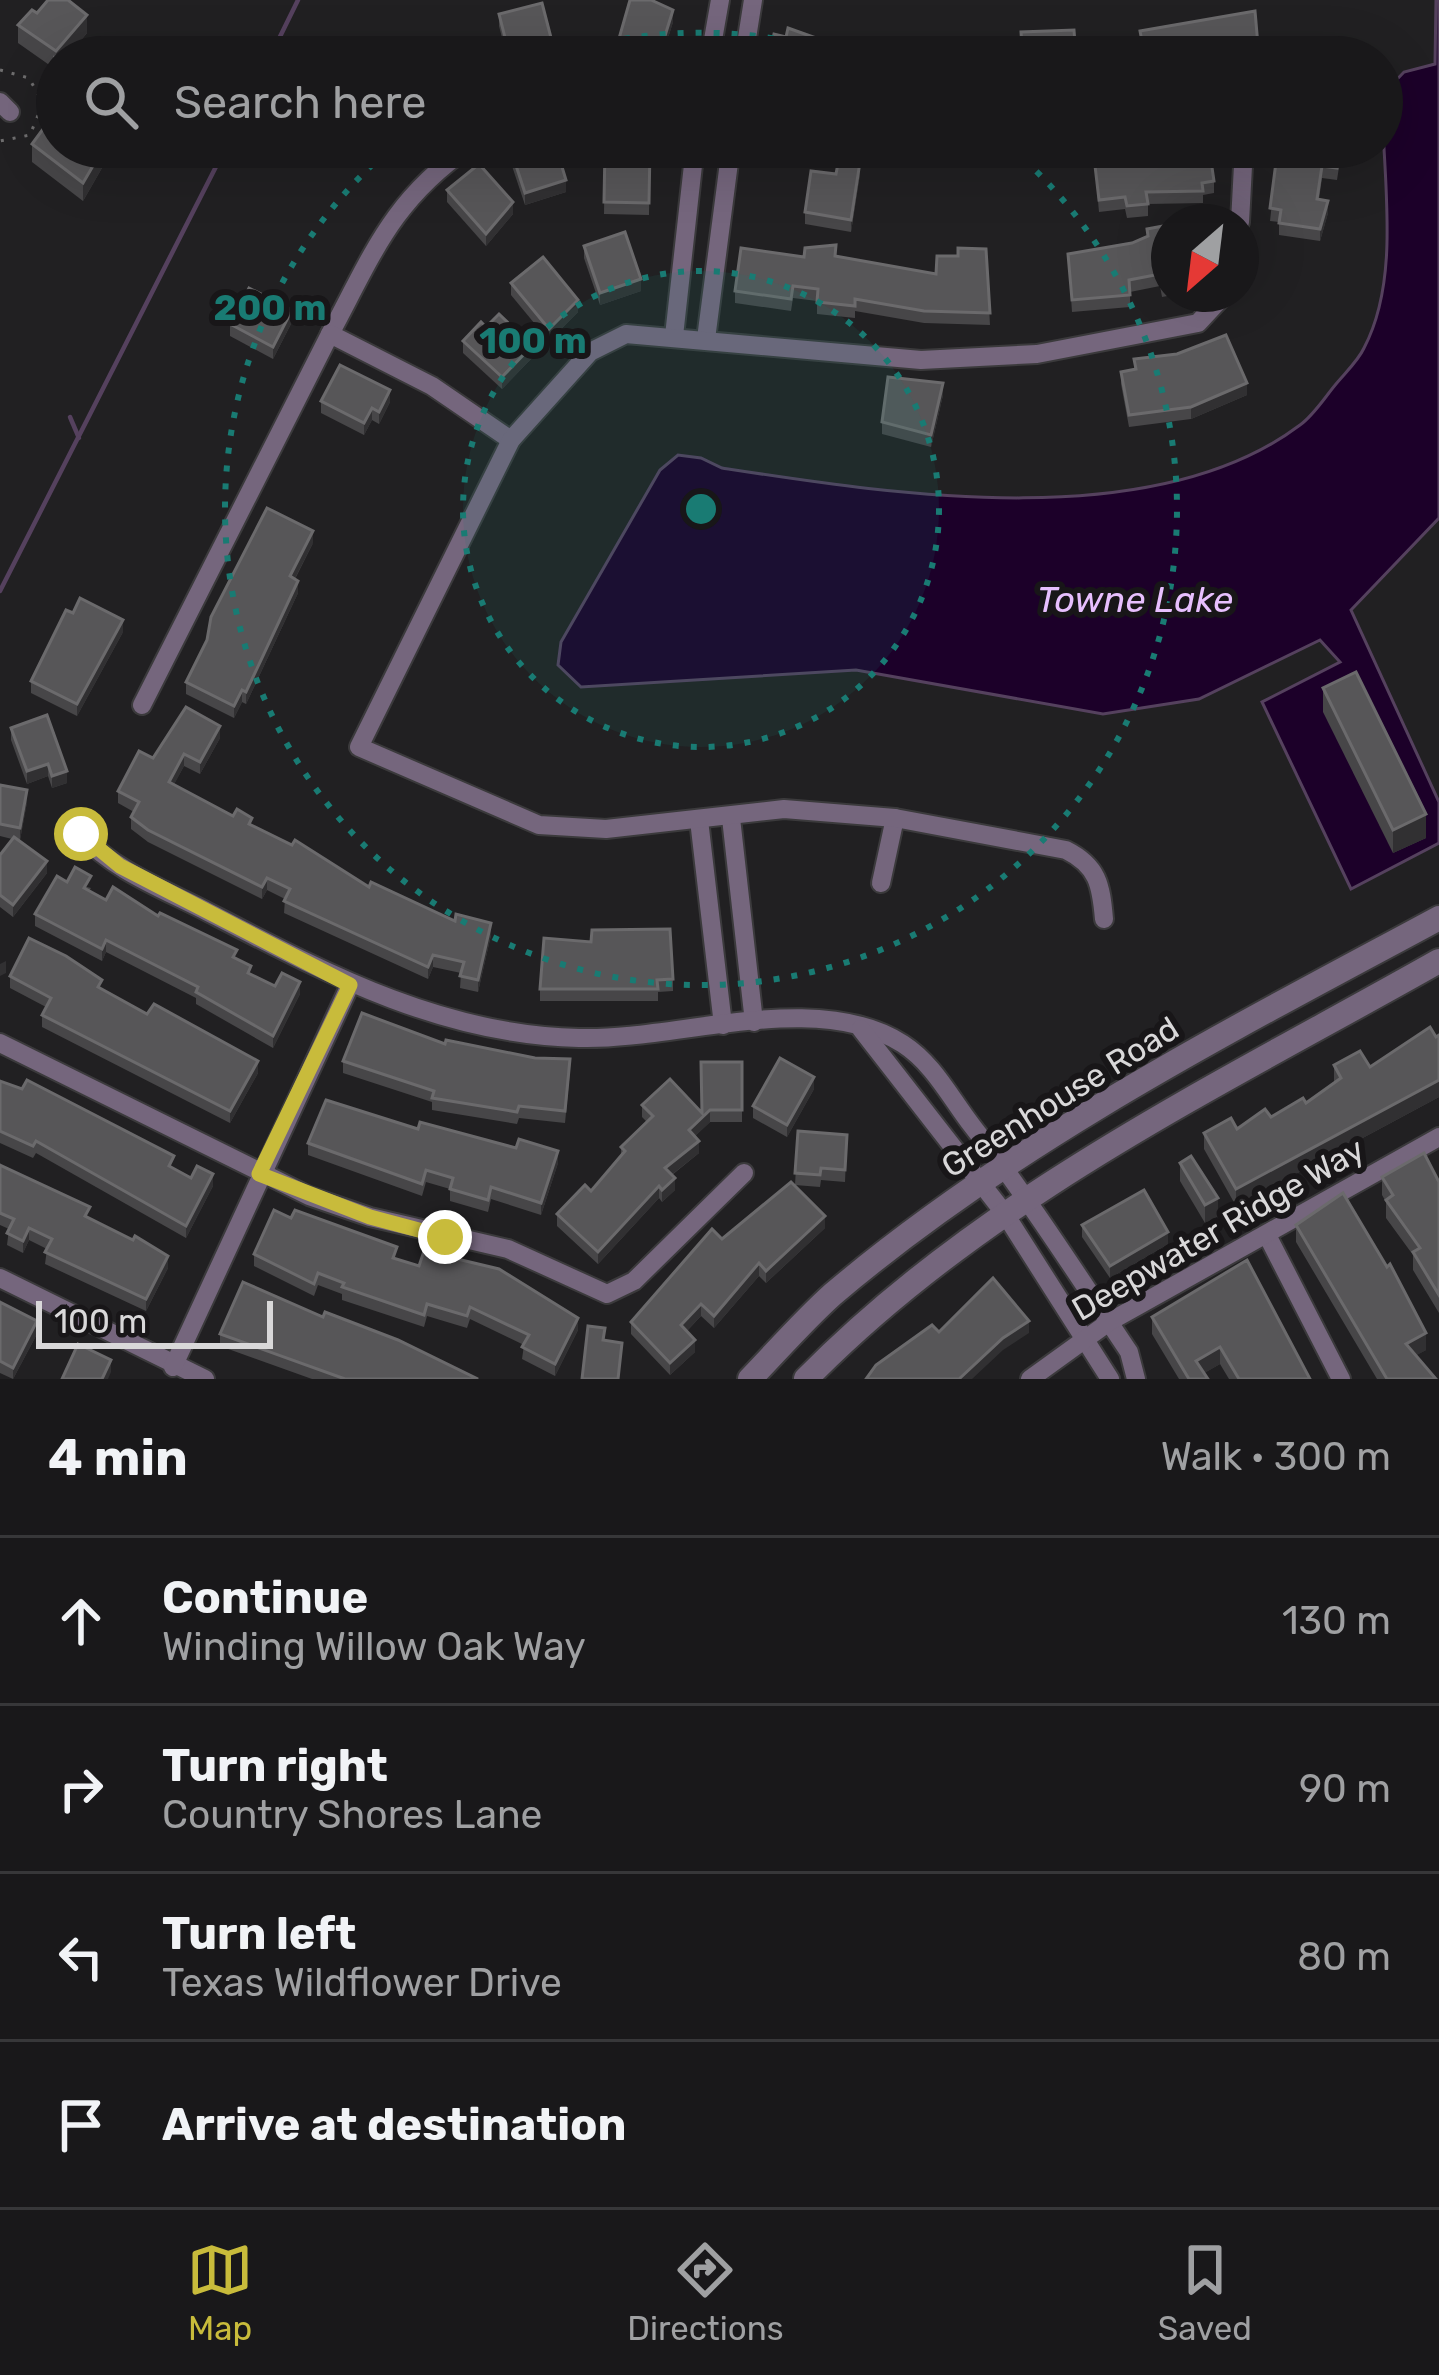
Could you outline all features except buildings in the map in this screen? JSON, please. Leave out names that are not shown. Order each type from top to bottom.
[{"type":"street","points":[[714,36],[720,0]]},
{"type":"street","points":[[747,36],[753,0]]},
{"type":"street","points":[[142,705],[396,210],[439,168]]},
{"type":"street","points":[[674,336],[693,168]]},
{"type":"street","points":[[706,340],[728,168]]},
{"type":"street","points":[[1241,204],[1243,168]]},
{"type":"street","points":[[1103,919],[1101,883],[1086,860],[1066,850],[896,818],[784,808],[731,818],[606,829],[539,825],[358,747],[511,440],[590,352],[626,334],[921,360],[1037,354],[1198,323],[1208,312]]},
{"type":"street","points":[[330,334],[432,386],[511,440]]},
{"type":"street","points":[[731,818],[754,1022]]},
{"type":"street","points":[[881,883],[896,818]]},
{"type":"street","points":[[699,820],[723,1025]]},
{"type":"street","points":[[81,834],[120,866],[350,985],[458,1021],[558,1036],[810,1017],[900,1042],[929,1067],[1005,1166],[1129,1352],[1136,1379]]},
{"type":"street","name":"Greenhouse Road","points":[[750,1379],[832,1296],[1005,1166],[1219,1036],[1439,918]]},
{"type":"street","name":"Greenhouse Road","points":[[806,1379],[901,1291],[1027,1199],[1439,961]]},
{"type":"street","points":[[173,1367],[350,985]]},
{"type":"street","points":[[861,1029],[1005,1214],[1110,1379]]},
{"type":"street","points":[[0,1043],[259,1174],[370,1217],[537,1259],[608,1294],[634,1280],[743,1173]]},
{"type":"street","name":"Deepwater Ridge Way","points":[[1030,1379],[1109,1322],[1439,1137]]},
{"type":"street","points":[[1267,1235],[1341,1379]]},
{"type":"street","points":[[0,1278],[205,1379]]},
{"type":"water","name":"Towne Lake","points":[[1439,0],[1439,518],[1351,610],[1439,802],[1439,843],[1351,889],[1262,702],[1340,662],[1320,640],[1199,699],[1103,714],[856,670],[581,687],[558,665],[561,642],[660,470],[678,455],[701,458],[722,468],[863,488],[1019,498],[1097,494],[1171,482],[1240,460],[1300,425],[1358,358],[1376,320],[1386,257],[1385,168],[1403,168],[1403,73],[1435,64]]},
{"type":"waterway","points":[[280,36],[298,0]]},
{"type":"waterway","points":[[0,591],[215,168]]},
{"type":"waterway","points":[[70,417],[79,438]]},
{"type":"route","points":[[81,834],[120,866],[350,985],[259,1174],[370,1217],[445,1237]]}]
